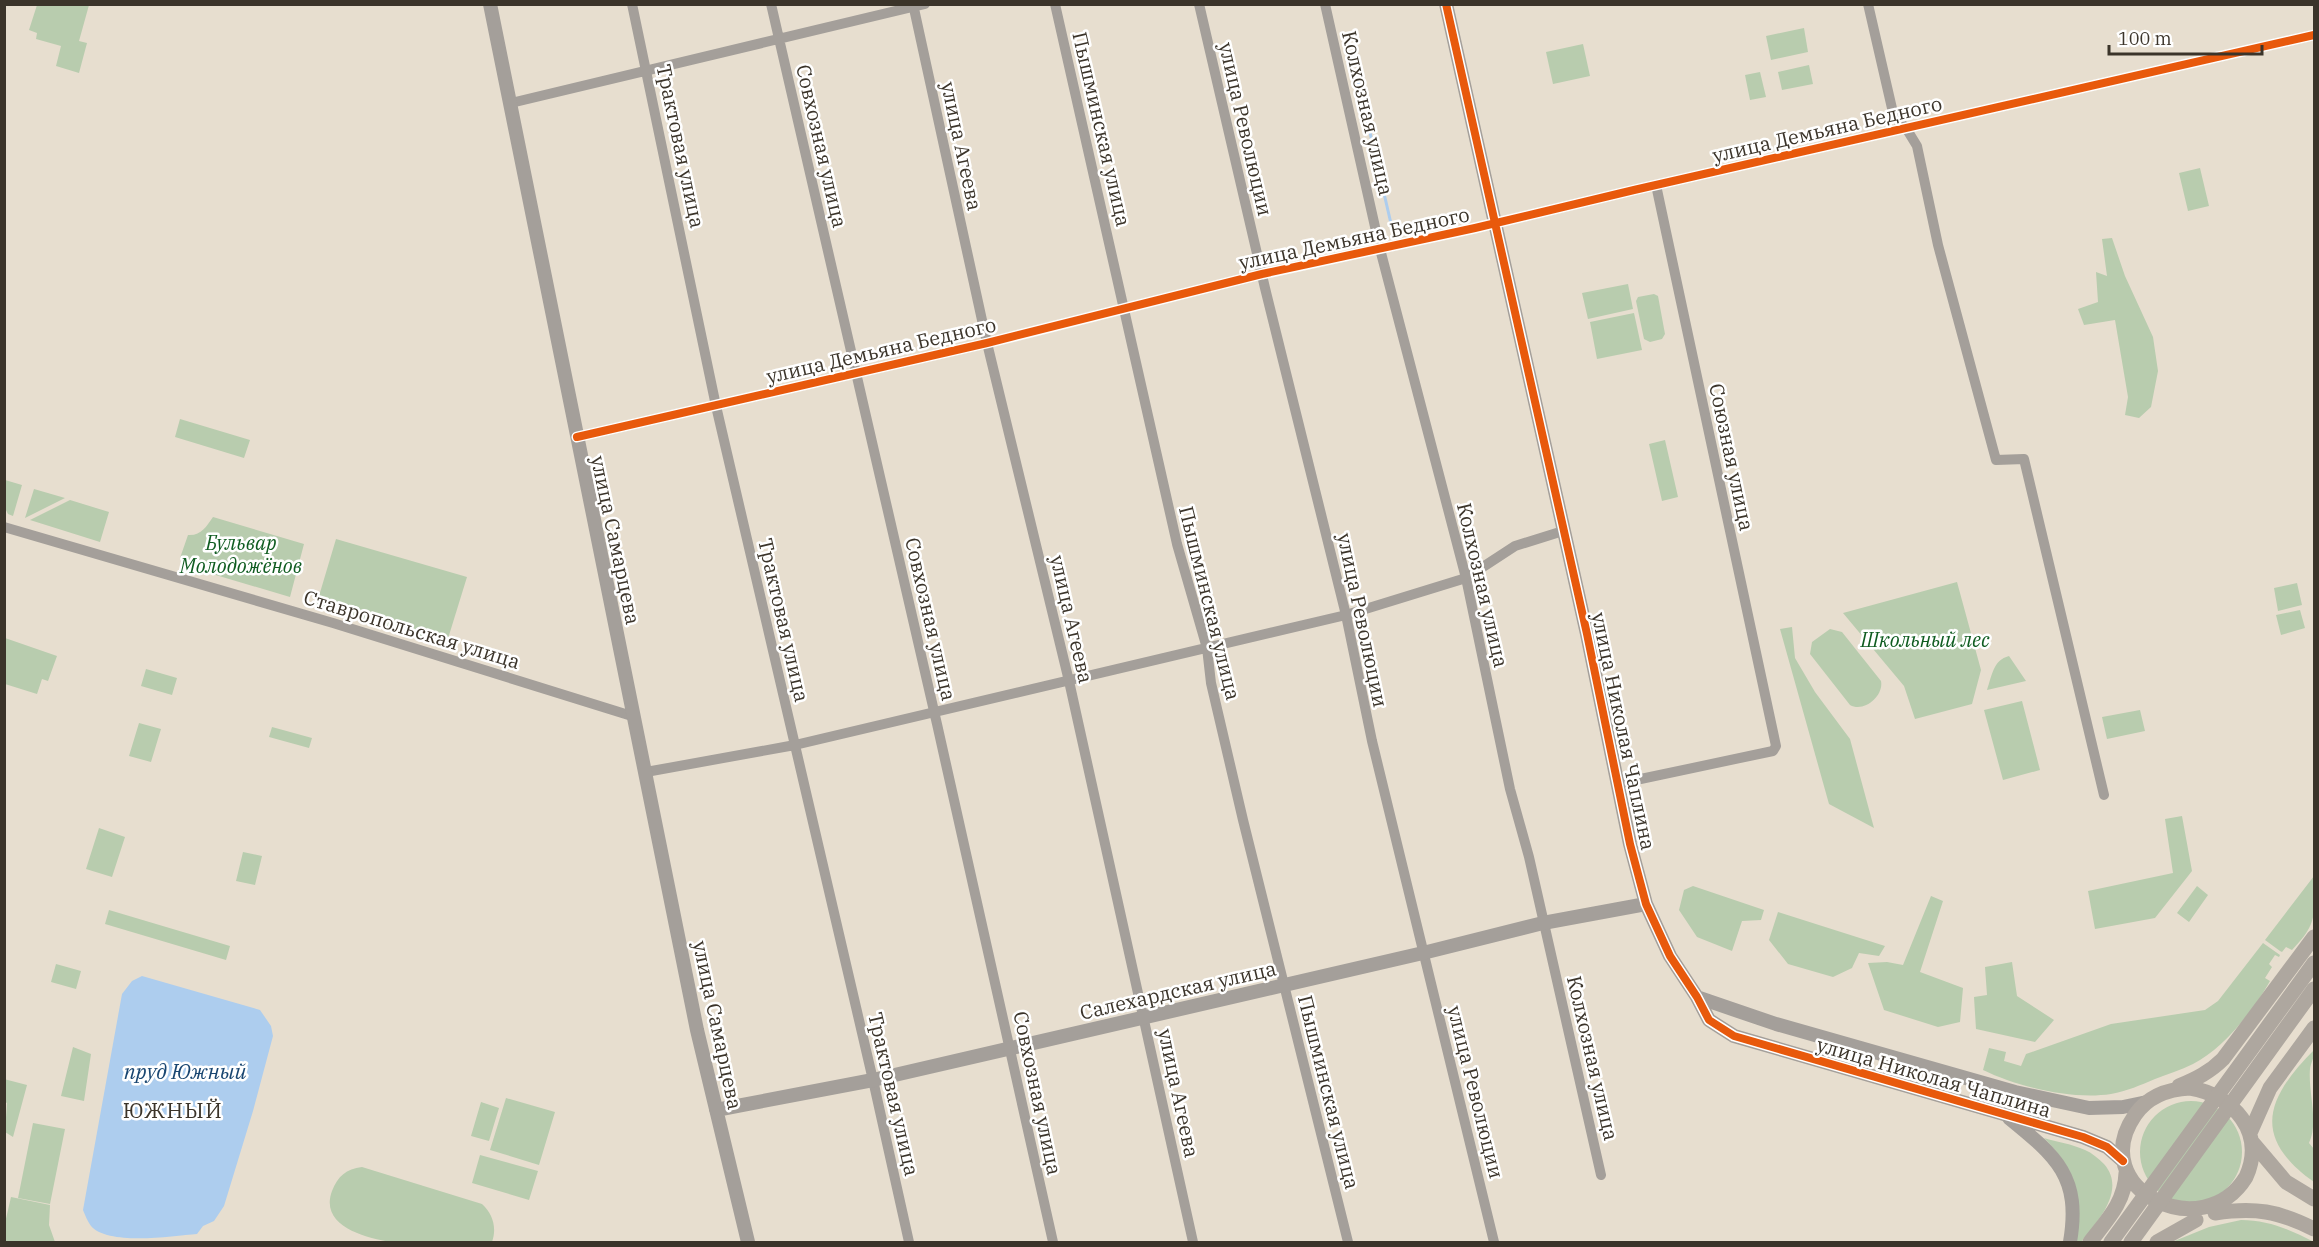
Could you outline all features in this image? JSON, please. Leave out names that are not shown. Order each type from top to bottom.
[{"type":"main road","points":[[2090,1242],[2124,1192],[2123,1148],[2127,1129],[2137,1111],[2147,1102],[2165,1092],[2201,1077],[2223,1059],[2314,937]]},
{"type":"main road","points":[[2111,1242],[2314,963]]},
{"type":"main road","points":[[2132,1242],[2314,990]]},
{"type":"main road","points":[[2212,1214],[2225,1205],[2241,1186],[2247,1173],[2252,1138],[2270,1088],[2314,1028]]},
{"type":"main road","points":[[2165,1092],[2190,1088],[2215,1095],[2235,1110],[2252,1138],[2286,1182],[2314,1199]]},
{"type":"main road","points":[[2125,1167],[2138,1194],[2147,1203],[2168,1215],[2196,1220]]},
{"type":"main road","points":[[2157,1242],[2196,1220],[2212,1214],[2236,1210],[2262,1210],[2283,1215],[2314,1228]]},
{"type":"street","name":"улица Самарцева","points":[[490,4],[697,1030],[748,1242]]},
{"type":"street","name":"Трактовая улица","points":[[632,4],[716,406],[909,1242]]},
{"type":"street","name":"Совхозная улица","points":[[771,4],[1053,1242]]},
{"type":"street","name":"Пышминская улица","points":[[1055,4],[1177,544],[1207,648],[1211,683],[1242,820],[1348,1242]]},
{"type":"street","name":"улица Революции","points":[[1198,4],[1346,615],[1371,741],[1494,1242]]},
{"type":"street","name":"Колхозная улица","points":[[1325,4],[1380,249],[1466,578],[1510,789],[1529,857],[1601,1175]]},
{"type":"street","name":"улица Николая Чаплина","points":[[1446,4],[1587,634],[1630,843],[1646,904],[1670,956],[1698,997],[1709,1020],[1734,1036],[2084,1137],[2107,1147],[2125,1167]]},
{"type":"street","points":[[1868,4],[1894,117],[1906,128],[1917,146],[1938,245],[1996,460],[2024,459],[2104,795]]},
{"type":"street","points":[[511,103],[917,5]]},
{"type":"street","name":"улица Агеева","points":[[917,5],[987,343],[1069,681],[1193,1242]]},
{"type":"street","name":"улица Демьяна Бедного","points":[[577,437],[987,343],[1262,274],[1496,223],[2314,36]]},
{"type":"street","name":"Союзная улица","points":[[1617,784],[1773,751],[1776,746],[1656,185]]},
{"type":"street","name":"Ставропольская улица","points":[[4,528],[333,623],[635,717]]},
{"type":"street","points":[[646,772],[795,745],[1346,615],[1466,578],[1515,546],[1563,531]]},
{"type":"street","name":"Салехардская улица","points":[[717,1110],[873,1080],[1144,1019],[1543,923],[1646,904]]},
{"type":"street","name":"улица Николая Чаплина","points":[[1698,997],[1776,1024],[2014,1092],[2089,1108],[2115,1108],[2147,1102]]},
{"type":"street","points":[[2005,1114],[2057,1161],[2068,1179],[2073,1198],[2074,1219],[2070,1242]]},
{"type":"green space","points":[[37,5],[89,5],[79,41],[87,43],[79,73],[56,66],[61,46],[36,39],[37,33],[29,30]]},
{"type":"green space","points":[[1804,28],[1808,52],[1771,60],[1766,36]]},
{"type":"green space","points":[[1583,44],[1590,76],[1553,84],[1546,52]]},
{"type":"green space","points":[[1809,65],[1813,84],[1782,90],[1778,72]]},
{"type":"green space","points":[[1760,72],[1766,97],[1750,100],[1745,75]]},
{"type":"green space","points":[[2200,168],[2209,206],[2188,211],[2179,173]]},
{"type":"green space","points":[[2112,238],[2125,276],[2153,337],[2158,371],[2151,407],[2139,418],[2125,415],[2128,397],[2115,320],[2084,325],[2078,309],[2098,302],[2096,272],[2107,276],[2102,239]]},
{"type":"green space","points":[[1628,284],[1633,309],[1588,319],[1582,293]]},
{"type":"green space","points":[[1654,294],[1658,296],[1665,334],[1662,339],[1650,342],[1644,339],[1636,301],[1638,297]]},
{"type":"green space","points":[[1634,313],[1642,350],[1597,359],[1590,322]]},
{"type":"green space","points":[[180,419],[250,440],[244,458],[175,437]]},
{"type":"green space","points":[[1665,440],[1678,497],[1662,501],[1649,444]]},
{"type":"green space","points":[[5,480],[22,485],[13,516],[8,514],[5,508]]},
{"type":"green space","points":[[34,489],[65,498],[25,518]]},
{"type":"green space","points":[[70,500],[109,512],[100,542],[30,520]]},
{"type":"green space","name":"Бульвар Молодожёнов","points":[[213,517],[304,544],[290,597],[182,565],[180,558],[188,535],[200,532]]},
{"type":"green space","points":[[336,539],[467,577],[446,645],[316,606]]},
{"type":"green space","name":"Школьный лес","points":[[1957,582],[1981,670],[1972,704],[1915,719],[1904,686],[1843,613]]},
{"type":"green space","points":[[2297,583],[2302,605],[2278,611],[2274,588]]},
{"type":"green space","points":[[2300,610],[2305,628],[2281,635],[2276,615]]},
{"type":"green space","points":[[1792,627],[1795,658],[1815,692],[1850,739],[1874,828],[1829,804],[1780,629]]},
{"type":"green space","points":[[1830,629],[1842,632],[1881,681],[1879,692],[1867,705],[1855,707],[1850,705],[1810,654],[1812,642]]},
{"type":"green space","points":[[5,638],[57,656],[48,681],[42,679],[37,694],[5,684]]},
{"type":"green space","points":[[2009,656],[2026,681],[1987,690],[1996,665]]},
{"type":"green space","points":[[146,669],[177,678],[172,695],[141,686]]},
{"type":"green space","points":[[2022,701],[2040,770],[2003,780],[1984,710]]},
{"type":"green space","points":[[2140,710],[2145,731],[2107,739],[2102,717]]},
{"type":"green space","points":[[139,723],[161,729],[151,762],[129,756]]},
{"type":"green space","points":[[272,727],[312,738],[309,748],[269,737]]},
{"type":"green space","points":[[2182,816],[2192,871],[2155,918],[2095,929],[2088,891],[2173,873],[2165,819]]},
{"type":"green space","points":[[99,828],[125,837],[112,877],[86,869]]},
{"type":"green space","points":[[243,852],[262,856],[255,885],[236,881]]},
{"type":"green space","points":[[2314,876],[2314,909],[2311,924],[2292,950],[2286,947],[2282,952],[2265,940]]},
{"type":"green space","points":[[1693,886],[1764,910],[1761,920],[1742,921],[1732,951],[1697,937],[1679,910],[1684,890]]},
{"type":"green space","points":[[2197,886],[2208,895],[2189,922],[2177,913]]},
{"type":"green space","points":[[1931,896],[1943,901],[1920,972],[1963,988],[1960,1022],[1938,1027],[1884,1010],[1868,963],[1887,962],[1903,965]]},
{"type":"green space","points":[[109,910],[230,946],[226,960],[105,924]]},
{"type":"green space","points":[[1778,912],[1885,946],[1879,956],[1859,953],[1852,968],[1833,977],[1788,964],[1769,940]]},
{"type":"green space","points":[[2263,943],[2280,955],[2279,957],[2275,955],[2269,964],[2272,967],[2265,978],[2270,981],[2237,1028],[2215,1049],[2188,1066],[2128,1090],[2096,1095],[2045,1091],[2012,1082],[1983,1070],[1989,1048],[2006,1052],[2004,1061],[2021,1066],[2026,1054],[2111,1024],[2205,1010],[2218,1001]]},
{"type":"green space","points":[[2012,962],[2017,996],[2054,1020],[2035,1042],[1976,1029],[1974,997],[1987,995],[1985,967]]},
{"type":"green space","points":[[56,964],[81,971],[76,989],[51,982]]},
{"type":"green space","points":[[73,1047],[91,1054],[84,1101],[61,1096]]},
{"type":"green space","points":[[2314,1050],[2310,1069],[2313,1126],[2309,1143],[2314,1149],[2314,1182],[2294,1166],[2281,1150],[2274,1134],[2272,1118],[2276,1102],[2285,1085]]},
{"type":"green space","points":[[4,1079],[27,1085],[13,1137],[5,1132],[7,1103],[5,1102]]},
{"type":"green space","points":[[506,1098],[555,1112],[539,1165],[490,1150]]},
{"type":"green space","points":[[2191,1101],[2211,1105],[2227,1116],[2238,1132],[2242,1152],[2238,1172],[2227,1188],[2211,1199],[2191,1203],[2171,1199],[2155,1188],[2144,1172],[2140,1152],[2144,1132],[2155,1116],[2171,1105]]},
{"type":"green space","points":[[481,1102],[499,1108],[489,1141],[471,1136]]},
{"type":"green space","points":[[33,1123],[65,1129],[50,1204],[18,1198]]},
{"type":"green space","points":[[2044,1138],[2088,1151],[2104,1164],[2110,1174],[2111,1195],[2107,1205],[2081,1242],[2075,1242],[2078,1211],[2071,1174],[2056,1151]]},
{"type":"green space","points":[[480,1155],[538,1171],[529,1200],[472,1183]]},
{"type":"green space","points":[[362,1167],[482,1204],[489,1212],[493,1222],[492,1242],[395,1243],[369,1237],[347,1228],[332,1213],[330,1203],[332,1191],[343,1174],[351,1169]]},
{"type":"green space","points":[[11,1197],[50,1205],[49,1225],[55,1242],[5,1242],[5,1223]]},
{"type":"green space","points":[[2241,1220],[2279,1226],[2314,1242],[2172,1242],[2209,1227]]},
{"type":"water","name":"пруд Южный","points":[[142,976],[260,1010],[271,1026],[273,1036],[224,1206],[214,1221],[203,1226],[197,1234],[157,1238],[111,1236],[91,1226],[83,1210],[122,994],[132,981]]},
{"type":"waterway","points":[[1356,72],[1392,228],[1408,224]]},
{"type":"cycle path","points":[[1446,4],[1587,634],[1630,844],[1646,904],[1670,956],[1709,1020],[1734,1036],[2083,1137],[2107,1147],[2123,1161]]},
{"type":"cycle path","points":[[577,437],[987,343],[1262,274],[1475,228],[2314,35]]},
{"type":"district","name":"ЮЖНЫЙ","points":[[173,1110]]}]
